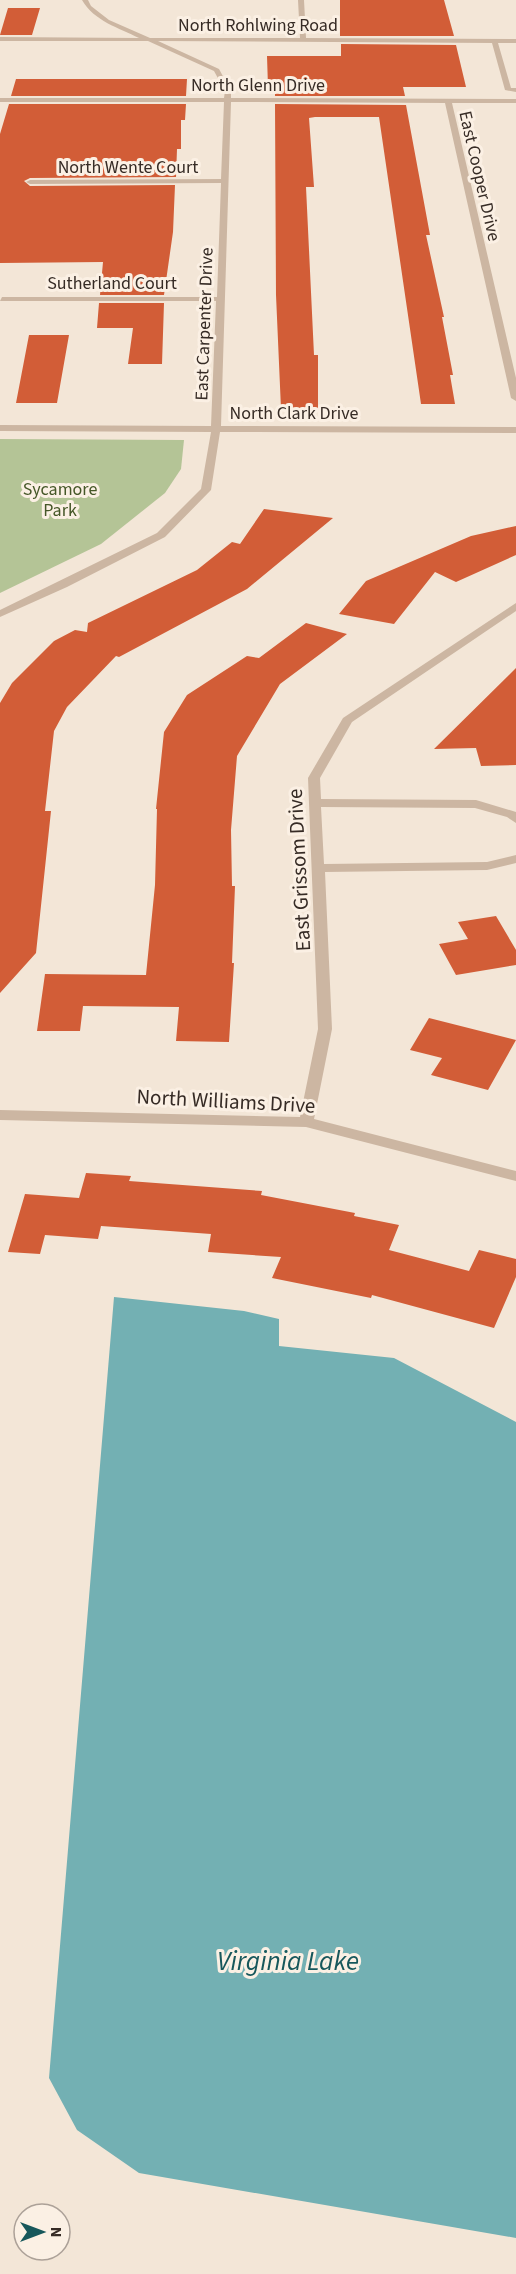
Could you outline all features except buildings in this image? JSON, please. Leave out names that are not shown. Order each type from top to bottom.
[{"type":"street","name":"East Carpenter Drive","points":[[0,614],[161,535],[206,490],[216,429],[228,91],[217,70],[98,16],[85,0]]},
{"type":"street","points":[[301,0],[303,39]]},
{"type":"street","name":"North Rohlwing Road","points":[[0,39],[516,40]]},
{"type":"street","points":[[494,40],[508,90],[516,90]]},
{"type":"street","name":"North Glenn Drive","points":[[0,100],[516,101]]},
{"type":"street","name":"East Cooper Drive","points":[[448,101],[516,398]]},
{"type":"street","name":"North Wente Court","points":[[30,182],[225,181]]},
{"type":"street","name":"Sutherland Court","points":[[2,299],[222,299]]},
{"type":"street","name":"North Clark Drive","points":[[0,428],[516,430]]},
{"type":"street","name":"East Grissom Drive","points":[[306,1122],[325,1029],[314,778],[346,720],[516,606]]},
{"type":"street","points":[[315,803],[476,804],[511,814],[516,819]]},
{"type":"street","points":[[318,868],[487,866],[516,858]]},
{"type":"street","name":"North Williams Drive","points":[[0,1114],[306,1122],[516,1176]]},
{"type":"green space","name":"Sycamore Park","points":[[0,439],[184,440],[181,469],[165,493],[101,544],[0,593]]},
{"type":"water","name":"Virginia Lake","points":[[114,1297],[244,1311],[279,1319],[279,1346],[394,1358],[516,1422],[516,2238],[139,2173],[77,2130],[49,2078]]}]
